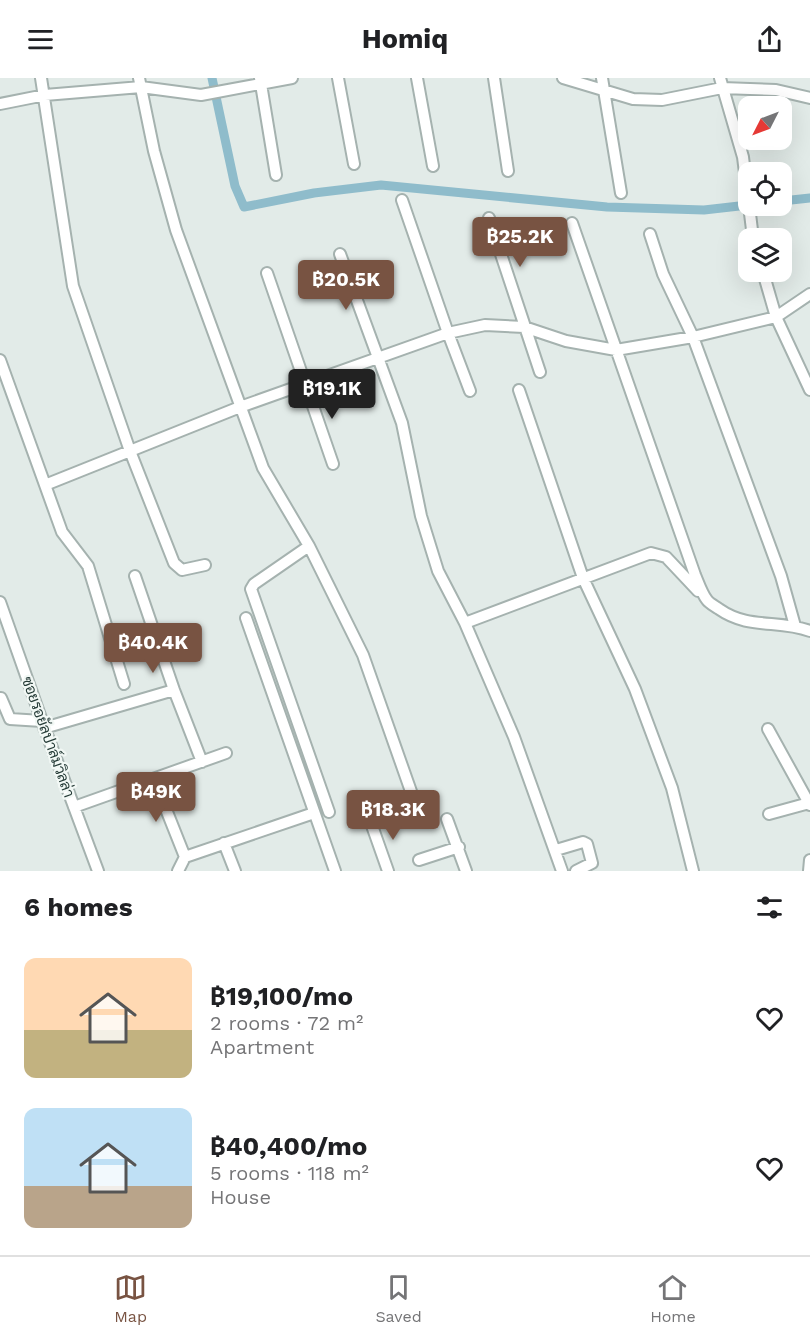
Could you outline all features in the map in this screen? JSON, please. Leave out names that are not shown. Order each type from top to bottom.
[{"type":"street","points":[[41,78],[73,286],[130,452],[174,563],[182,570],[205,565]]},
{"type":"street","points":[[0,104],[45,95],[140,83],[201,95],[222,92],[260,81],[292,78]]},
{"type":"street","points":[[338,78],[354,164]]},
{"type":"street","points":[[417,78],[433,166]]},
{"type":"street","points":[[494,78],[508,171]]},
{"type":"street","points":[[563,78],[633,99],[662,100],[721,83],[776,90],[810,98]]},
{"type":"street","points":[[602,78],[621,193]]},
{"type":"street","points":[[260,81],[276,175]]},
{"type":"street","points":[[140,83],[154,151],[176,230],[263,468],[309,546],[363,655],[420,817]]},
{"type":"street","points":[[721,83],[741,150],[752,228]]},
{"type":"street","points":[[402,200],[470,391]]},
{"type":"street","points":[[489,218],[540,372]]},
{"type":"street","points":[[572,223],[695,574],[707,600]]},
{"type":"street","points":[[650,234],[663,274],[693,337],[781,576],[795,626]]},
{"type":"street","points":[[340,254],[402,423],[421,516],[438,571],[465,623],[514,737],[562,871]]},
{"type":"street","points":[[267,273],[304,386],[333,464]]},
{"type":"street","points":[[766,282],[776,317],[810,390]]},
{"type":"street","points":[[45,485],[240,406],[304,386],[448,333],[485,325],[524,327],[566,341],[616,350],[693,337],[776,317],[810,294]]},
{"type":"street","points":[[0,360],[62,531],[88,566],[124,684]]},
{"type":"street","points":[[519,390],[583,578],[635,689],[672,788],[693,871]]},
{"type":"street","points":[[309,546],[254,584],[251,590],[329,812]]},
{"type":"street","points":[[465,623],[651,553],[666,557],[707,600],[731,617],[762,625],[795,626],[810,632]]},
{"type":"street","points":[[135,576],[174,690],[202,762]]},
{"type":"street","name":"ซอยรอยัลปาล์มวิลล่า","points":[[0,602],[98,871]]},
{"type":"street","points":[[246,618],[335,871]]},
{"type":"street","points":[[1,698],[9,719],[43,725],[174,690]]},
{"type":"street","points":[[768,729],[809,804],[770,814]]},
{"type":"street","points":[[74,807],[226,753]]},
{"type":"street","points":[[154,779],[185,857]]},
{"type":"street","points":[[178,871],[185,857],[314,813]]},
{"type":"street","points":[[447,819],[466,871]]},
{"type":"street","points":[[370,820],[388,871]]},
{"type":"street","points":[[556,850],[584,842],[587,844],[593,861],[576,871]]},
{"type":"street","points":[[224,843],[235,871]]},
{"type":"street","points":[[419,860],[459,847]]},
{"type":"street","points":[[809,871],[810,860]]},
{"type":"waterway","points":[[212,78],[235,186],[244,207],[314,193],[381,185],[607,207],[704,210],[738,206]]},
{"type":"waterway","points":[[792,200],[810,198]]}]
